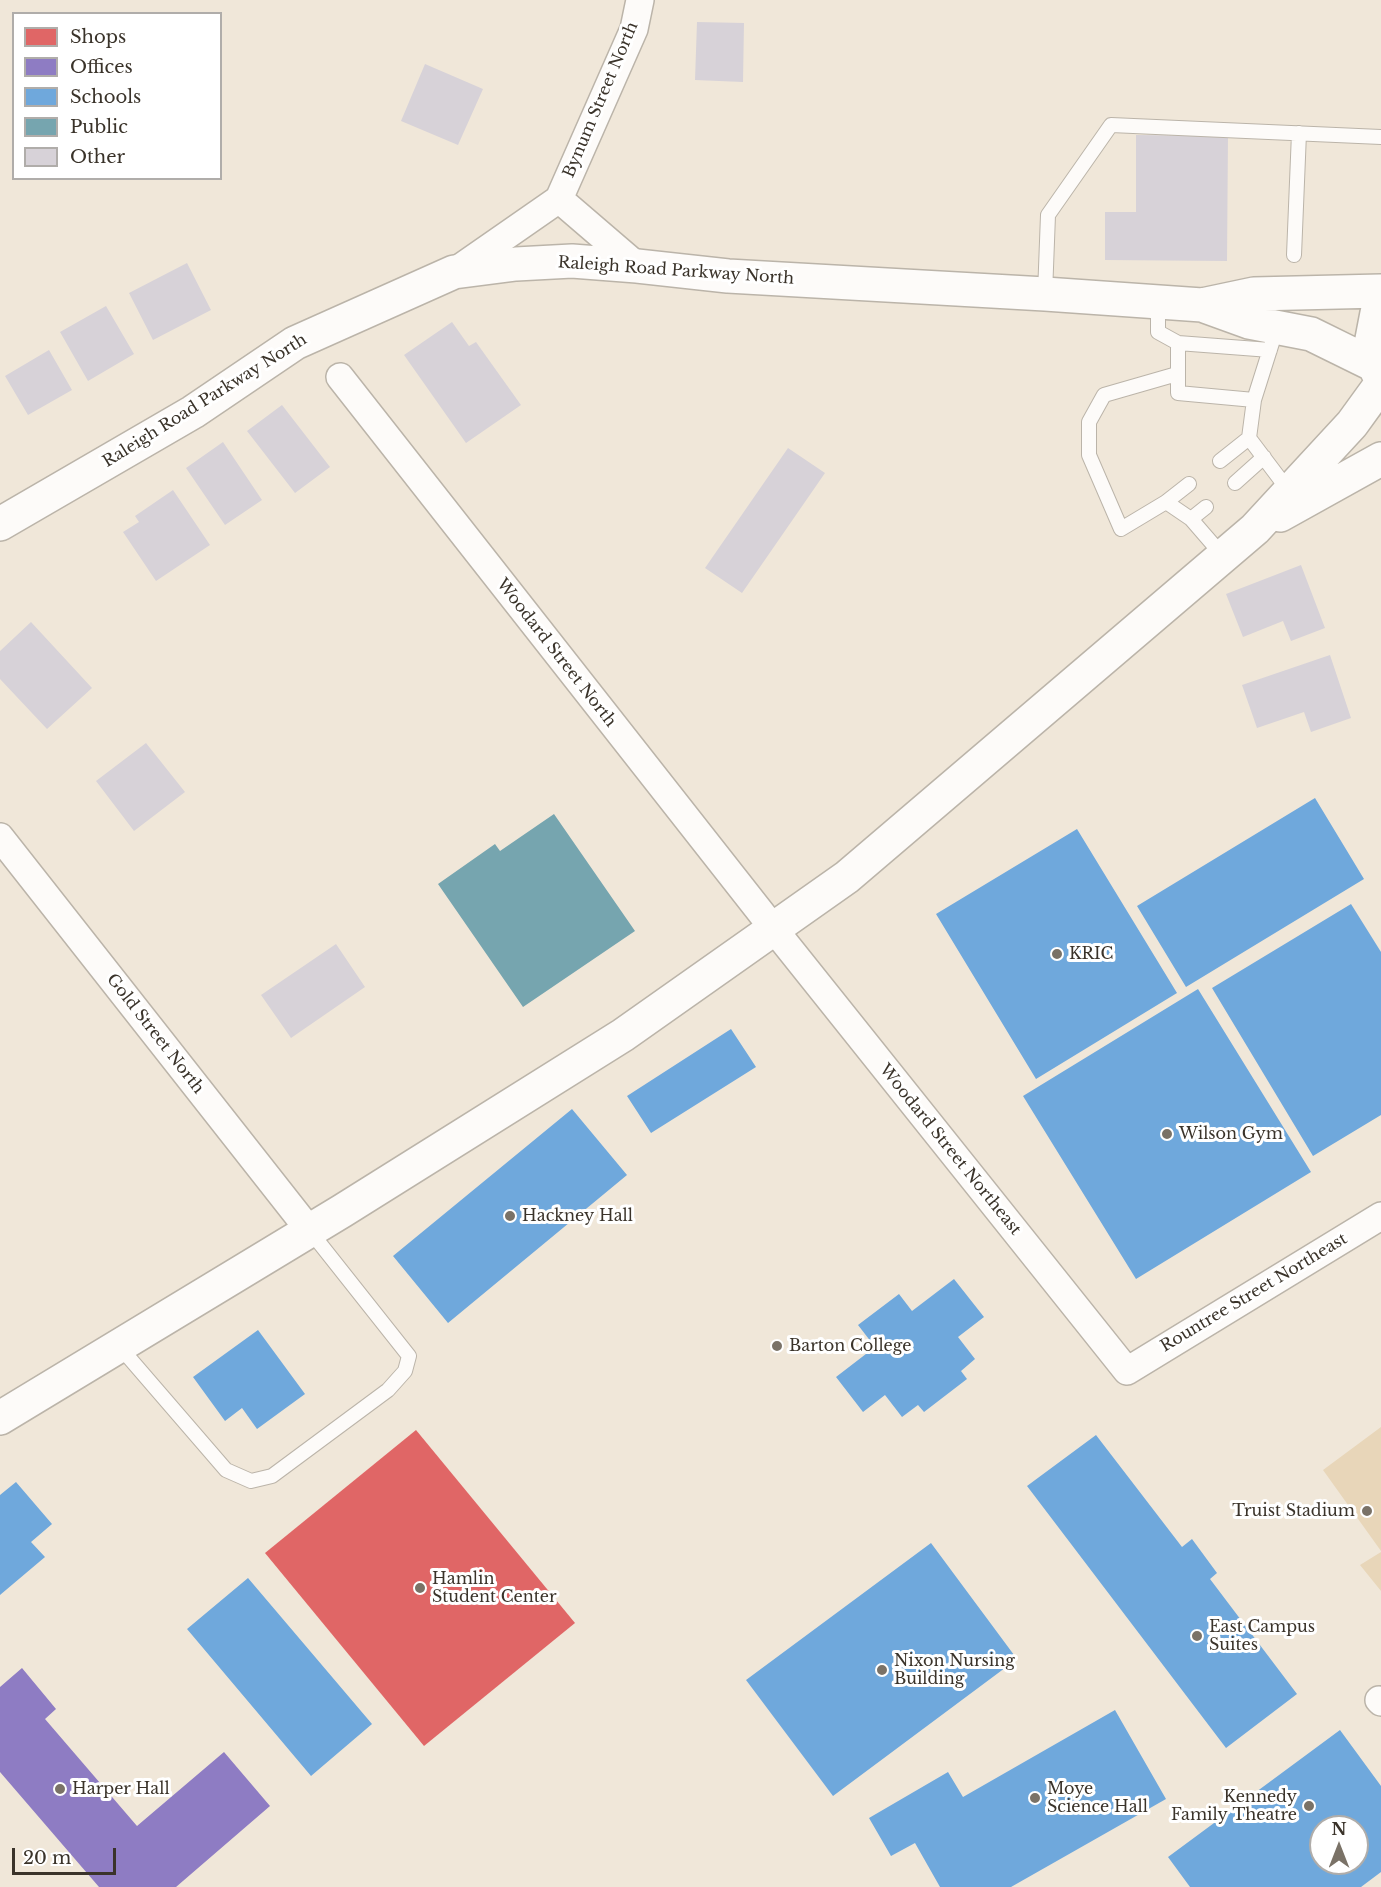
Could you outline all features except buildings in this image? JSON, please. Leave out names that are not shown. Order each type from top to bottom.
[{"type":"street","name":"Bynum Street North","points":[[454,272],[559,199],[634,29],[640,0]]},
{"type":"street","name":"Bynum Street North","points":[[559,199],[637,266]]},
{"type":"street","name":"Raleigh Road Parkway North","points":[[0,524],[193,412],[295,343],[454,272],[516,264],[572,261],[728,276],[1202,305],[1254,294],[1381,291]]},
{"type":"street","name":"Raleigh Road Parkway North","points":[[1202,305],[1249,322],[1274,338],[1311,334],[1379,376]]},
{"type":"street","points":[[0,1418],[310,1231],[623,1035],[847,877],[1255,529],[1352,424],[1379,376],[1371,339],[1377,313],[1381,307]]},
{"type":"street","name":"Woodard Street North","points":[[340,377],[772,928]]},
{"type":"street","points":[[1255,529],[1381,459]]},
{"type":"street","name":"Gold Street North","points":[[0,837],[310,1231]]},
{"type":"street","name":"Woodard Street Northeast","points":[[772,928],[1127,1371]]},
{"type":"street","name":"Rountree Street Northeast","points":[[1127,1371],[1381,1216]]},
{"type":"lane","points":[[1045,294],[1048,214],[1111,125],[1381,137]]},
{"type":"lane","points":[[1294,255],[1299,133]]},
{"type":"lane","points":[[1158,302],[1158,332],[1178,343],[1274,338],[1254,400],[1249,438],[1220,461]]},
{"type":"lane","points":[[1178,343],[1178,393],[1254,400]]},
{"type":"lane","points":[[1177,374],[1104,395],[1089,422],[1089,455],[1121,529],[1166,502],[1189,484]]},
{"type":"lane","points":[[1249,438],[1289,491]]},
{"type":"lane","points":[[1236,483],[1264,457]]},
{"type":"lane","points":[[1166,502],[1191,519],[1223,556]]},
{"type":"lane","points":[[1191,519],[1206,507]]},
{"type":"lane","points":[[119,1346],[226,1470],[251,1481],[272,1476],[388,1390],[405,1371],[409,1356],[310,1231]]},
{"type":"shaded area","name":"Truist Stadium","points":[[1381,1427],[1381,1551],[1323,1470]]},
{"type":"shaded area","name":"Truist Stadium","points":[[1381,1552],[1381,1591],[1360,1565]]},
{"type":"place","name":"KRIC","points":[[1057,954]]},
{"type":"place","name":"Wilson Gym","points":[[1167,1134]]},
{"type":"place","name":"Hackney Hall","points":[[510,1216]]},
{"type":"place","name":"Barton College","points":[[777,1346]]},
{"type":"place","name":"Truist Stadium","points":[[1367,1511]]},
{"type":"place","name":"Hamlin Student Center","points":[[420,1588]]},
{"type":"place","name":"East Campus Suites","points":[[1197,1636]]},
{"type":"place","name":"Nixon Nursing Building","points":[[882,1670]]},
{"type":"place","name":"Harper Hall","points":[[60,1789]]},
{"type":"place","name":"Moye Science Hall","points":[[1035,1798]]},
{"type":"place","name":"Kennedy Family Theatre","points":[[1309,1806]]}]
